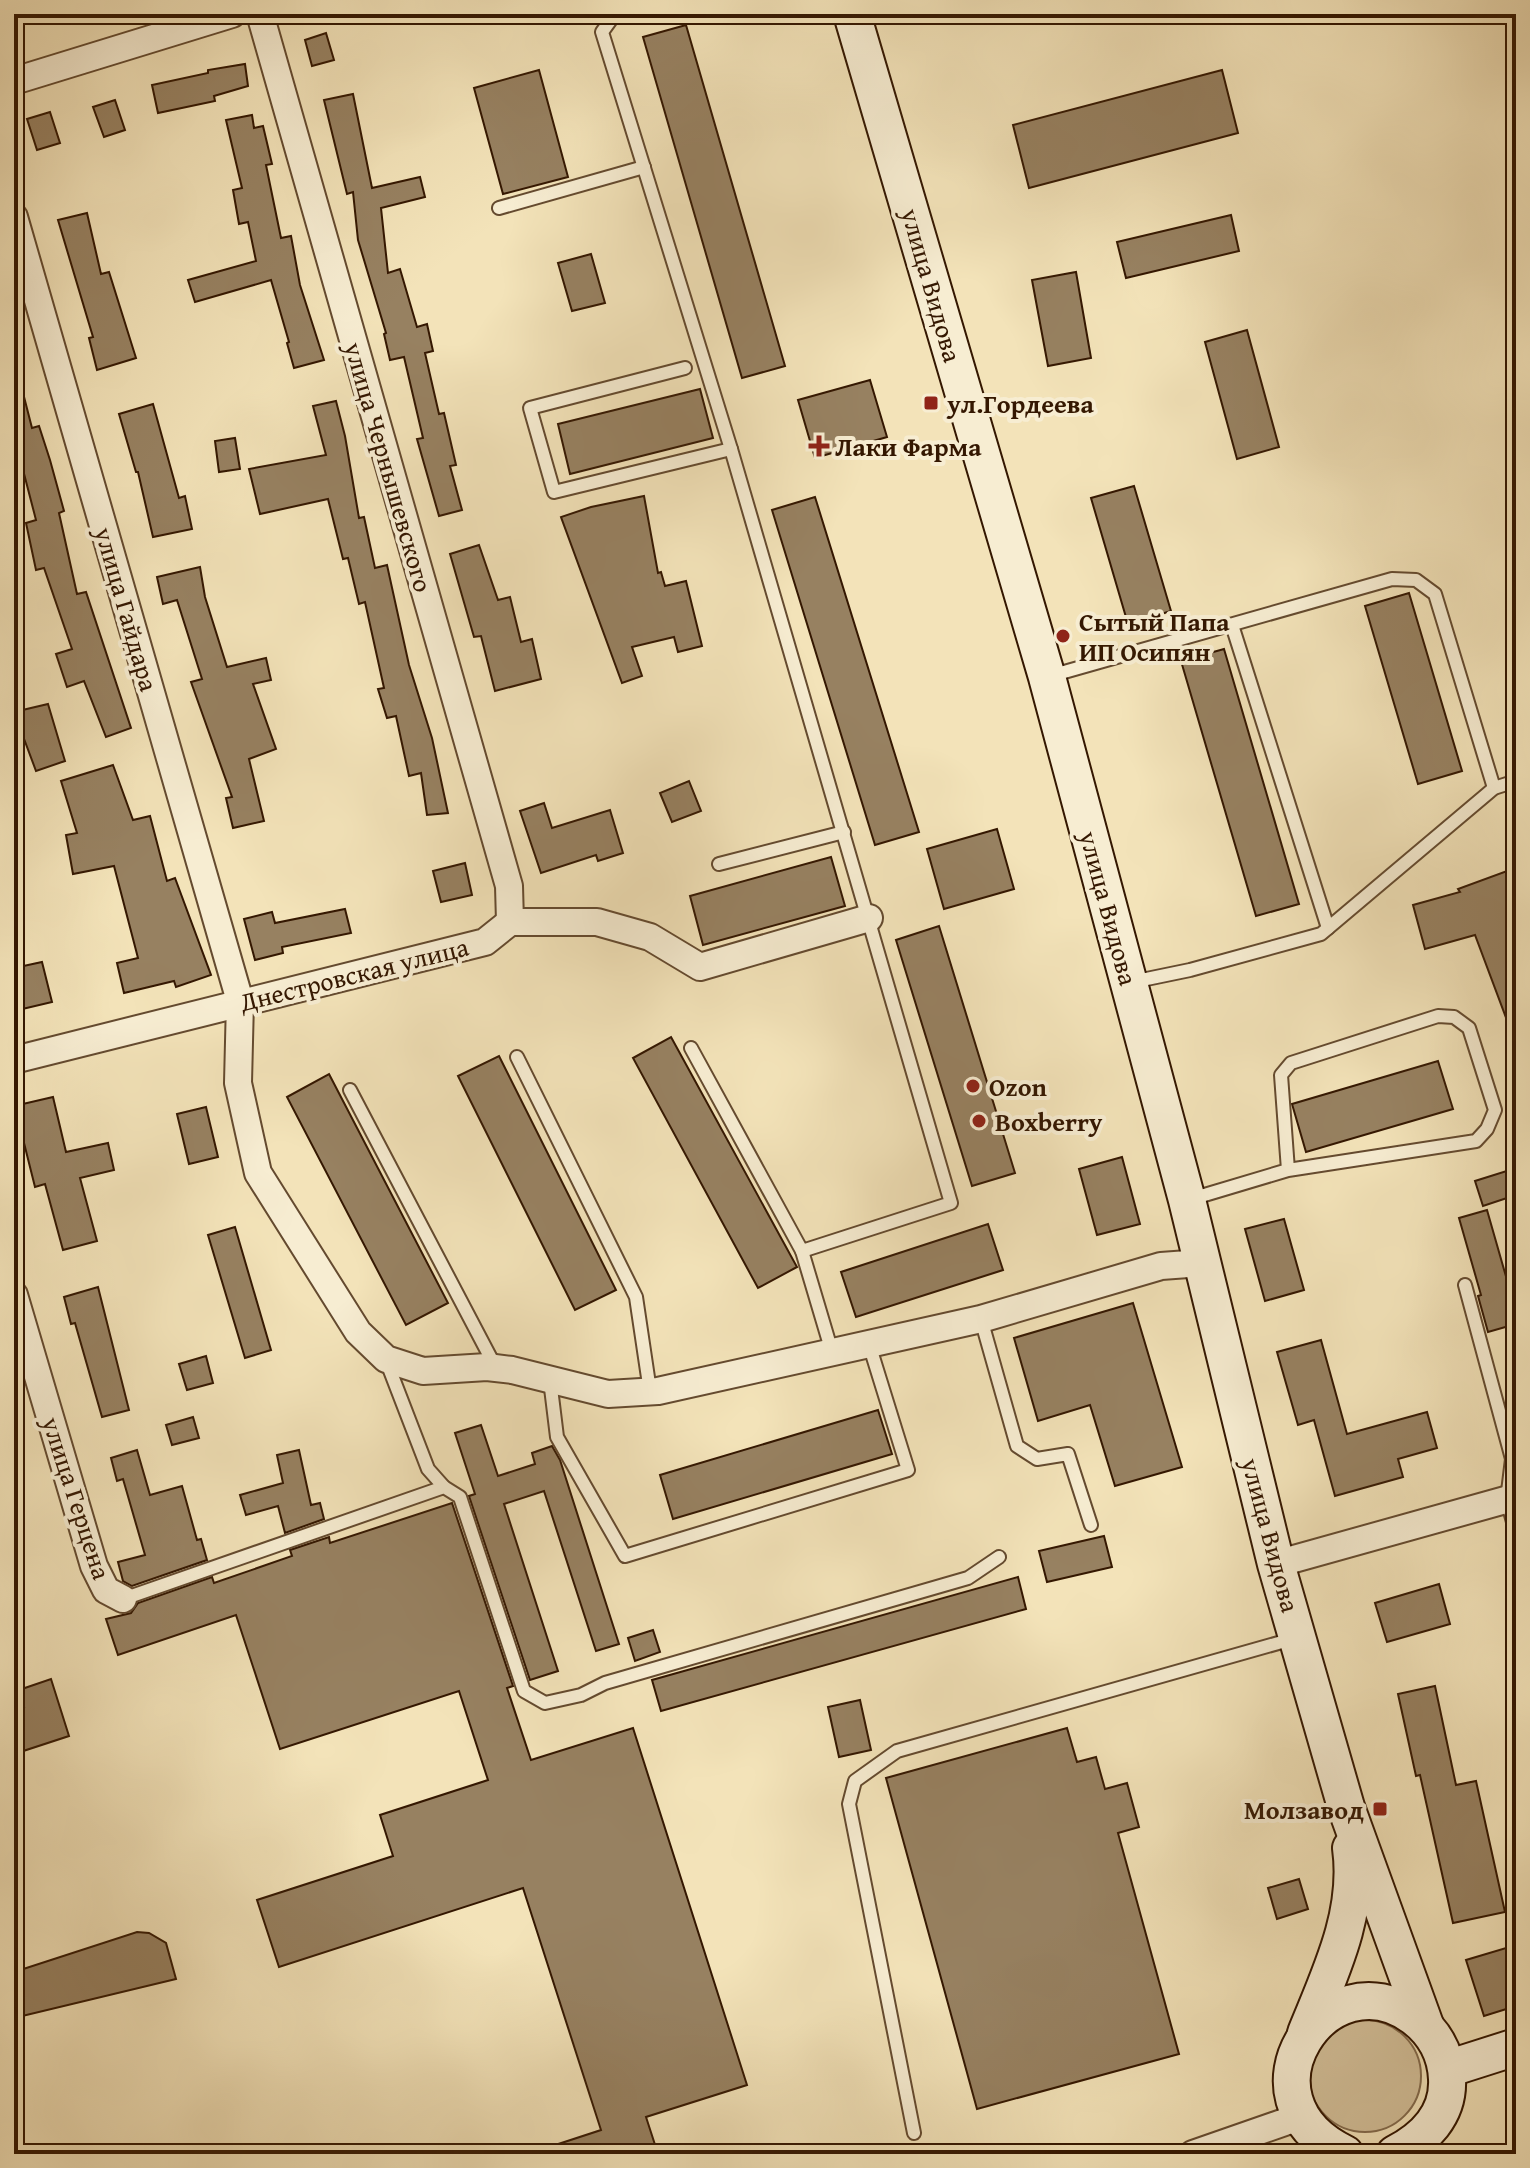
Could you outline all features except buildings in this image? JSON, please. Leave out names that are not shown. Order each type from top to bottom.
[{"type":"street","points":[[14,81],[232,14]]},
{"type":"street","name":"улица Чернышевского","points":[[260,14],[509,886],[510,922]]},
{"type":"street","name":"улица Видова","points":[[852,14],[1047,677],[1187,1200],[1276,1564],[1346,1807]]},
{"type":"street","name":"улица Гайдара","points":[[14,217],[240,1001],[238,1083],[258,1173],[358,1332],[386,1359]]},
{"type":"street","points":[[510,922],[597,922],[650,937],[700,967],[869,918]]},
{"type":"street","name":"Днестровская улица","points":[[14,1060],[485,942],[510,922]]},
{"type":"street","points":[[386,1359],[423,1371],[496,1368],[608,1394],[650,1391],[981,1319],[1161,1266],[1202,1263]]},
{"type":"street","name":"улица Герцена","points":[[14,1295],[94,1566],[106,1590],[123,1599]]},
{"type":"street","points":[[1276,1564],[1512,1499]]},
{"type":"street","points":[[1346,1807],[1425,2025],[1438,2043],[1447,2069],[1448,2087],[1442,2109],[1431,2128],[1415,2144],[1395,2154]]},
{"type":"street","points":[[1301,2131],[1291,2077],[1295,2055],[1336,1961],[1348,1920],[1354,1869],[1346,1807]]},
{"type":"street","points":[[1306,2034],[1321,2018],[1341,2007],[1363,2002],[1386,2004],[1407,2011],[1425,2025]]},
{"type":"street","points":[[1447,2069],[1516,2047]]},
{"type":"street","points":[[1193,2154],[1301,2131],[1345,2154]]},
{"type":"lane","points":[[615,14],[602,32],[731,449],[951,1203],[802,1251]]},
{"type":"lane","points":[[499,208],[644,167]]},
{"type":"lane","points":[[685,368],[530,408],[554,492],[731,449]]},
{"type":"lane","points":[[1047,677],[1392,579],[1416,580],[1435,594],[1494,788]]},
{"type":"lane","points":[[1232,625],[1328,928]]},
{"type":"lane","points":[[1129,982],[1190,970],[1321,934],[1494,788],[1516,781]]},
{"type":"lane","points":[[719,864],[844,832]]},
{"type":"lane","points":[[1187,1200],[1288,1170],[1476,1141],[1487,1129],[1495,1110],[1469,1028],[1454,1017],[1438,1016],[1291,1063],[1281,1075],[1288,1170]]},
{"type":"lane","points":[[691,1048],[802,1251],[832,1352]]},
{"type":"lane","points":[[517,1057],[636,1297],[650,1391]]},
{"type":"lane","points":[[350,1090],[496,1368]]},
{"type":"lane","points":[[1465,1285],[1512,1459],[1516,1533]]},
{"type":"lane","points":[[981,1319],[1017,1446],[1037,1459],[1068,1454],[1091,1525]]},
{"type":"lane","points":[[550,1380],[557,1437],[625,1556],[908,1470],[869,1344]]},
{"type":"lane","points":[[386,1359],[428,1469],[444,1487],[460,1497],[524,1691],[545,1703],[581,1695],[605,1683],[968,1578],[999,1557]]},
{"type":"lane","points":[[123,1599],[444,1487]]},
{"type":"lane","points":[[914,2133],[849,1804],[855,1781],[897,1751],[1299,1637]]},
{"type":"shaded area","points":[[1365,2020],[1386,2025],[1404,2037],[1416,2055],[1421,2076],[1416,2097],[1404,2115],[1386,2127],[1365,2132],[1344,2127],[1326,2115],[1314,2097],[1309,2076],[1314,2055],[1326,2037],[1344,2025]]},
{"type":"place","name":"ул.Гордеева","points":[[931,403]]},
{"type":"place","name":"Лаки Фарма","points":[[819,446]]},
{"type":"place","name":"Сытый Папа ИП Осипян","points":[[1063,636]]},
{"type":"place","name":"Ozon","points":[[973,1086]]},
{"type":"place","name":"Boxberry","points":[[979,1121]]},
{"type":"place","name":"Молзавод","points":[[1380,1809]]}]
